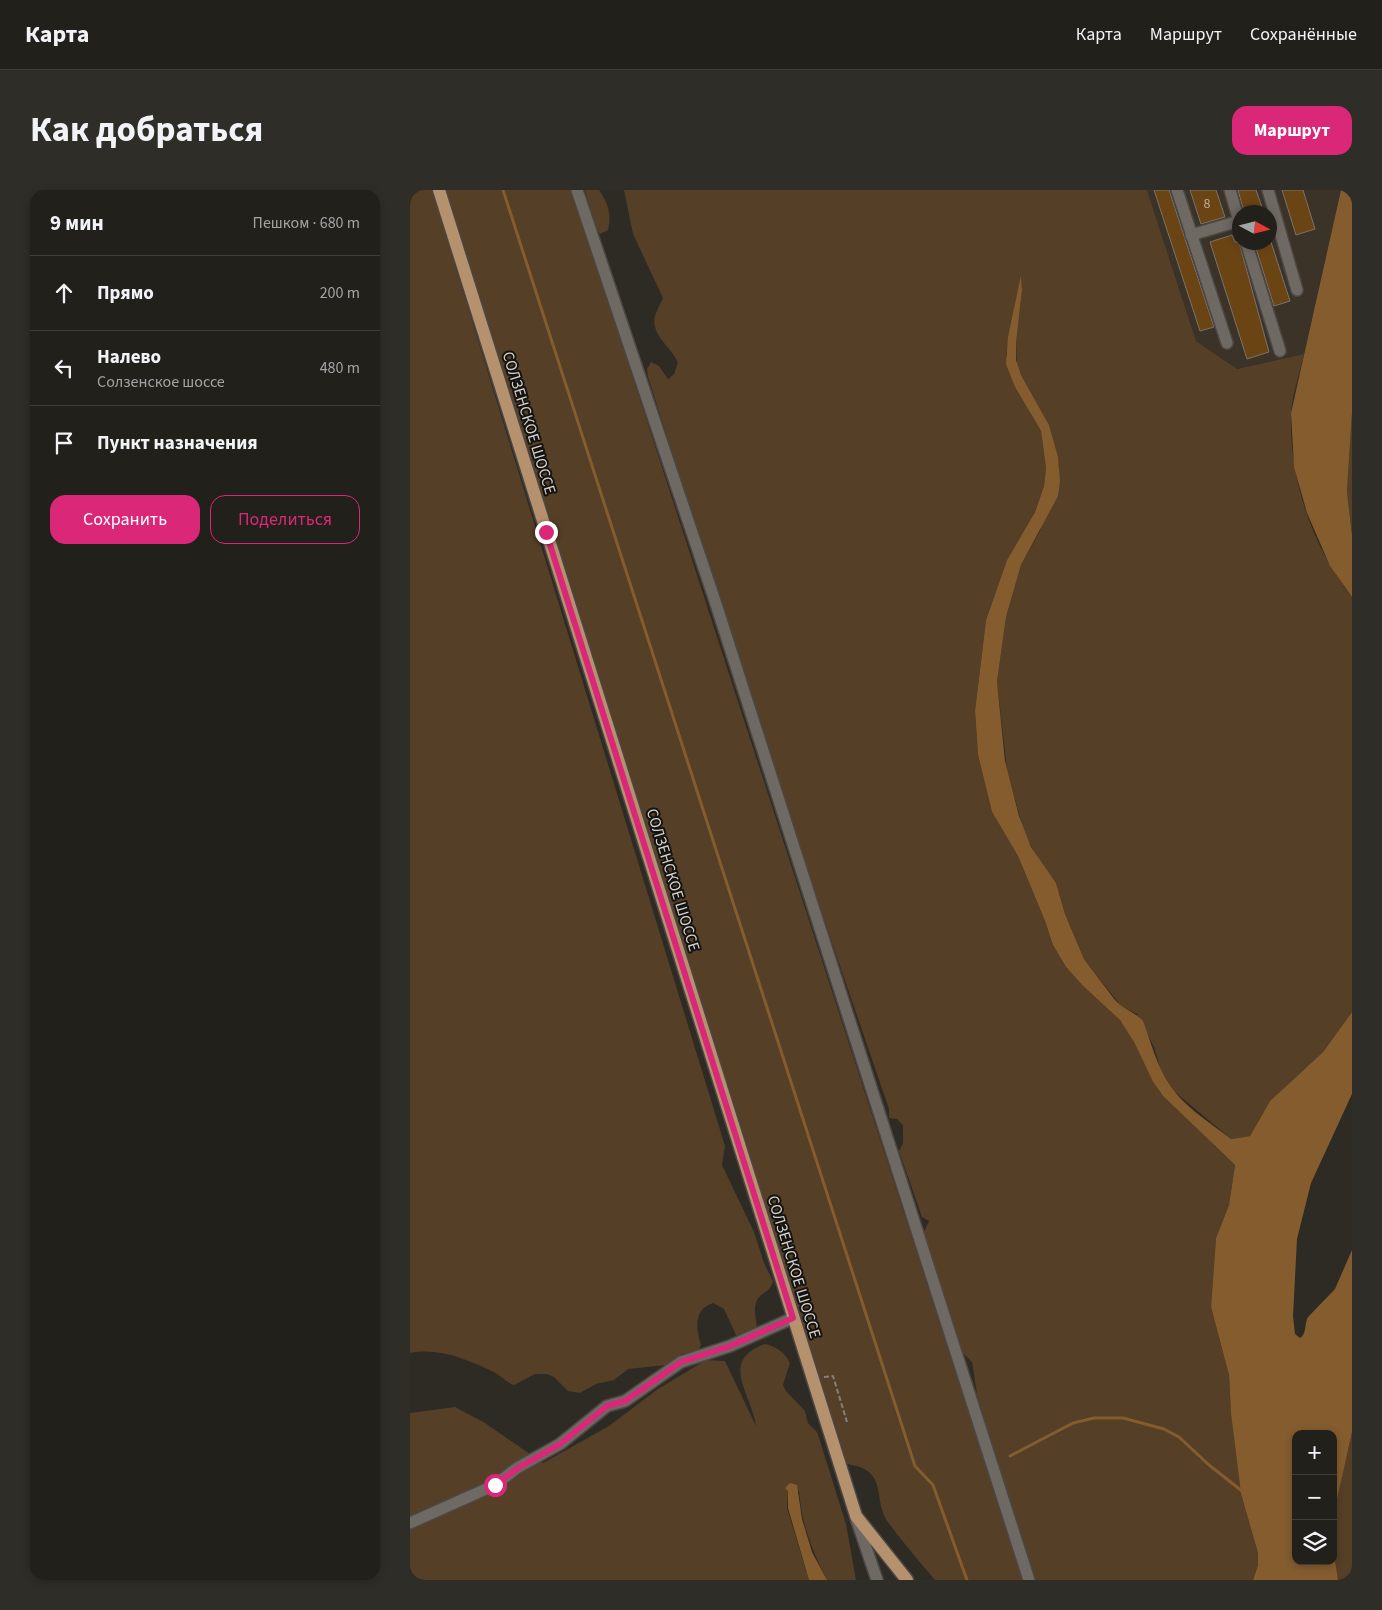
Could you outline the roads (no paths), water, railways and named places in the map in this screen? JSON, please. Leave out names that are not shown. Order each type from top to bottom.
[{"type":"main road","name":"СОЛЗЕНСКОЕ ШОССЕ","points":[[439,190],[856,1516]]},
{"type":"main road","points":[[856,1516],[907,1580]]},
{"type":"street","points":[[576,190],[715,601],[1029,1580]]},
{"type":"street","points":[[1176,190],[1227,343]]},
{"type":"street","points":[[1230,190],[1235,205]]},
{"type":"street","points":[[1268,190],[1271,205]]},
{"type":"street","points":[[1191,235],[1232,223]]},
{"type":"street","points":[[1277,228],[1297,290]]},
{"type":"street","points":[[1248,250],[1280,351]]},
{"type":"street","points":[[410,1523],[495,1485],[518,1468],[560,1444],[607,1406],[625,1401],[681,1362],[730,1346],[793,1318]]},
{"type":"street","name":"СОЛЗЕНСКОЕ ШОССЕ","points":[[856,1516],[877,1580]]},
{"type":"waterway","points":[[503,190],[915,1466],[933,1485],[967,1580]]},
{"type":"waterway","points":[[1010,1456],[1073,1423],[1094,1418],[1123,1418],[1164,1429],[1179,1437],[1209,1465],[1242,1491]]}]
